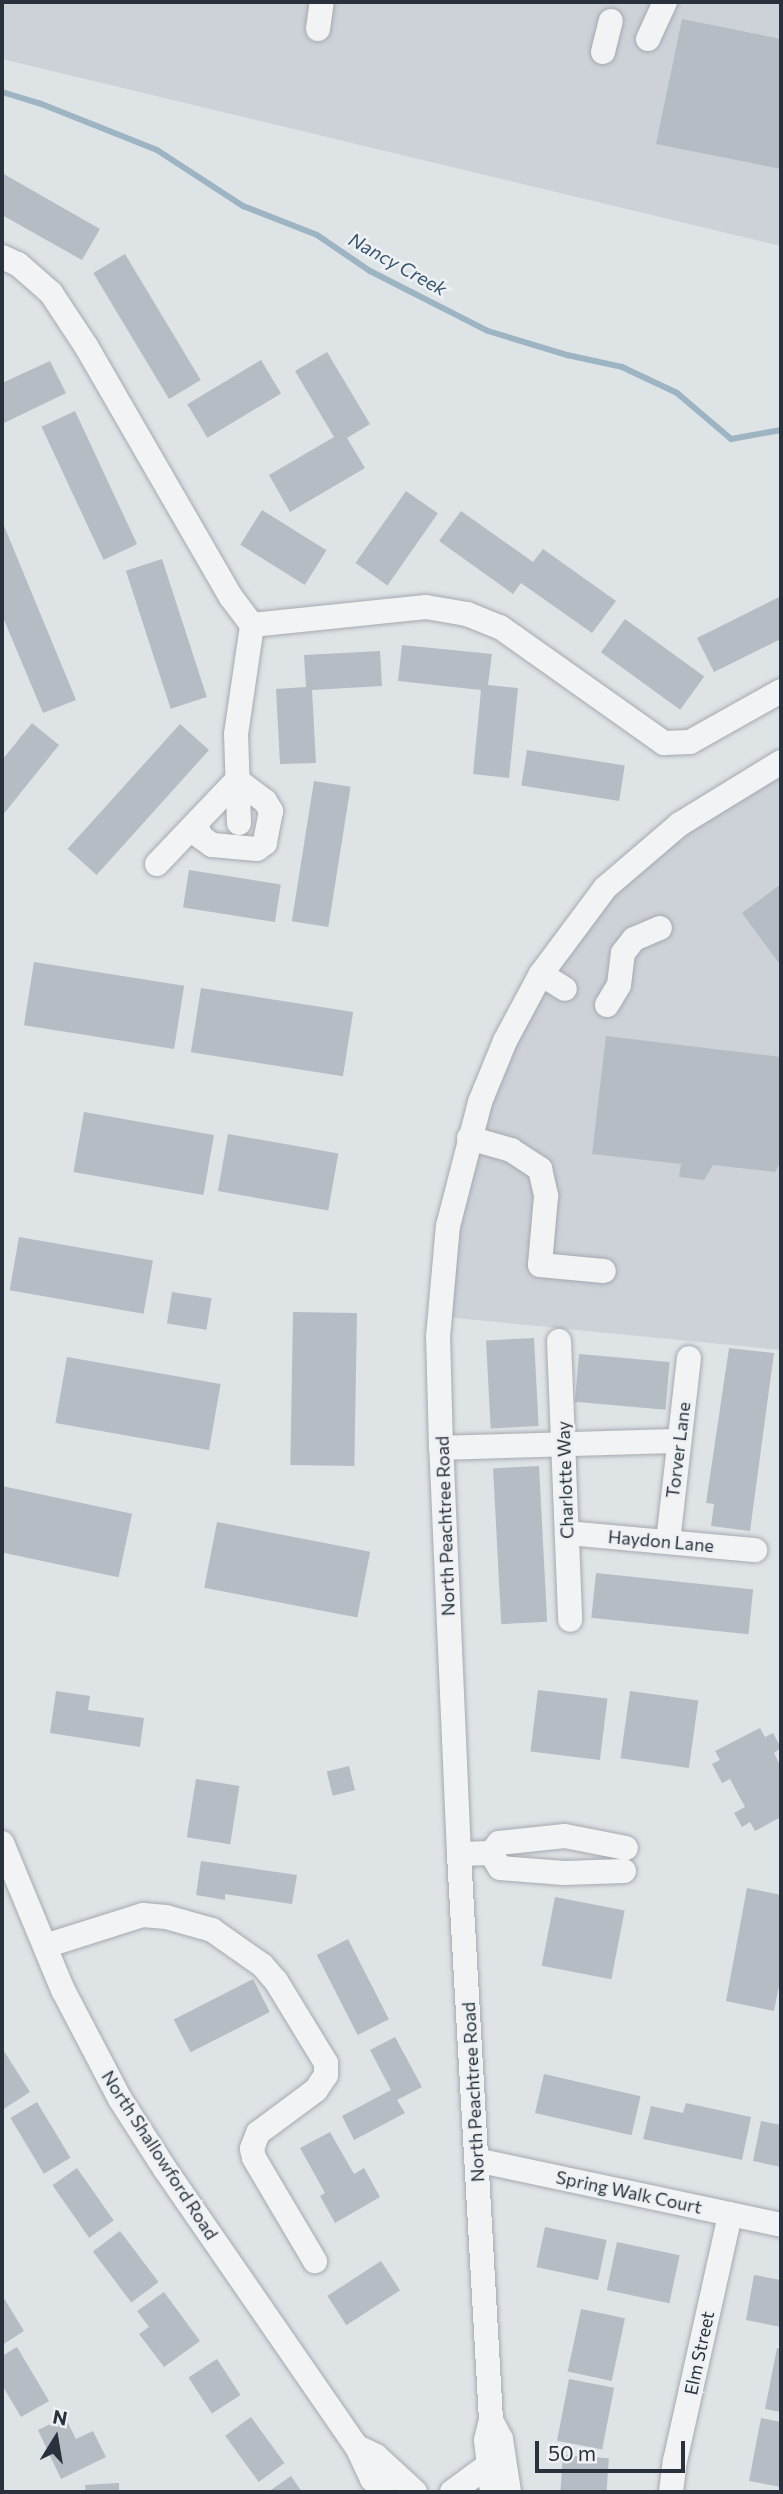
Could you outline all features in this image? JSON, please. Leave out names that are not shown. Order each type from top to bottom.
[{"type":"street","points":[[318,29],[323,2]]},
{"type":"street","points":[[648,39],[665,2]]},
{"type":"street","points":[[603,52],[611,20]]},
{"type":"street","points":[[2,257],[18,264],[51,293],[86,345],[231,597],[252,625],[236,734],[239,824]]},
{"type":"street","points":[[252,625],[426,607],[467,614],[500,627],[664,743],[690,742],[781,691]]},
{"type":"street","name":"North Peachtree Road","points":[[492,2492],[487,2466],[486,2440],[491,2420],[459,1854],[442,1448],[439,1324],[448,1226],[469,1138],[496,1061],[541,974],[605,888],[680,824],[781,762]]},
{"type":"street","points":[[158,864],[237,780]]},
{"type":"street","points":[[196,824],[201,837],[212,845],[257,849],[265,843],[271,811],[265,801],[237,780]]},
{"type":"street","points":[[607,1005],[619,985],[623,953],[634,939],[660,928]]},
{"type":"street","points":[[541,974],[565,989]]},
{"type":"street","points":[[469,1138],[512,1150],[527,1157],[540,1169],[546,1196],[540,1265],[604,1271]]},
{"type":"street","name":"Charlotte Way","points":[[559,1341],[570,1620]]},
{"type":"street","name":"Torver Lane","points":[[668,1542],[689,1358]]},
{"type":"street","points":[[442,1448],[679,1441]]},
{"type":"street","name":"Haydon Lane","points":[[567,1533],[755,1550]]},
{"type":"street","points":[[459,1854],[491,1853],[499,1843],[565,1836],[614,1858],[564,1873],[500,1868],[491,1853]]},
{"type":"street","name":"North Shallowford Road","points":[[2,1843],[44,1946],[86,2038],[120,2099],[165,2169],[357,2447],[372,2479],[383,2492]]},
{"type":"street","points":[[44,1946],[143,1915],[189,1921],[212,1930],[262,1965],[276,1981],[326,2063],[323,2084],[258,2133],[252,2149],[254,2158],[315,2260]]},
{"type":"street","name":"Spring Walk Court","points":[[476,2160],[781,2225]]},
{"type":"street","name":"Elm Street","points":[[671,2492],[675,2461],[730,2214]]},
{"type":"street","name":"North Peachtree Road","points":[[491,2420],[501,2439],[509,2492]]},
{"type":"street","name":"North Shallowford Road","points":[[357,2447],[376,2456],[415,2492]]},
{"type":"street","points":[[452,2492],[487,2466]]},
{"type":"shaded area","points":[[2,2],[781,2],[781,246],[2,59]]},
{"type":"shaded area","points":[[781,778],[781,1350],[435,1316],[490,1077],[597,898],[691,824]]},
{"type":"building","points":[[682,19],[781,39],[781,169],[656,144]]},
{"type":"building","points":[[2,173],[100,229],[82,260],[2,215]]},
{"type":"building","points":[[125,254],[201,380],[169,399],[93,273]]},
{"type":"building","points":[[327,352],[370,424],[347,438],[365,468],[290,512],[269,475],[334,437],[295,371]]},
{"type":"building","points":[[261,360],[281,393],[207,438],[187,404]]},
{"type":"building","points":[[50,361],[66,393],[2,424],[2,383]]},
{"type":"building","points":[[75,411],[137,544],[104,560],[41,427]]},
{"type":"building","points":[[406,491],[438,513],[387,585],[356,563]]},
{"type":"building","points":[[262,510],[326,550],[305,585],[240,545]]},
{"type":"building","points":[[461,511],[533,562],[543,549],[616,601],[592,633],[521,583],[513,594],[439,541]]},
{"type":"building","points":[[2,521],[76,700],[43,713],[2,615]]},
{"type":"building","points":[[162,559],[207,697],[171,709],[126,571]]},
{"type":"building","points":[[781,596],[781,639],[714,672],[697,638]]},
{"type":"building","points":[[625,619],[704,677],[680,710],[601,652]]},
{"type":"building","points":[[402,645],[492,654],[488,685],[518,688],[509,778],[473,774],[481,690],[398,681]]},
{"type":"building","points":[[380,651],[382,686],[312,690],[316,763],[280,764],[276,689],[306,687],[304,655]]},
{"type":"building","points":[[32,723],[59,745],[2,816],[2,760]]},
{"type":"building","points":[[180,724],[209,750],[97,875],[68,849]]},
{"type":"building","points":[[527,750],[625,765],[619,801],[521,786]]},
{"type":"building","points":[[314,781],[351,787],[328,927],[292,921]]},
{"type":"building","points":[[189,870],[281,885],[275,922],[183,908]]},
{"type":"building","points":[[781,884],[781,966],[742,913]]},
{"type":"building","points":[[34,962],[184,986],[174,1049],[24,1025]]},
{"type":"building","points":[[201,988],[353,1012],[343,1076],[191,1052]]},
{"type":"building","points":[[606,1036],[781,1057],[781,1161],[775,1172],[713,1165],[704,1180],[679,1177],[681,1164],[592,1154]]},
{"type":"building","points":[[84,1112],[214,1135],[203,1195],[73,1172]]},
{"type":"building","points":[[228,1134],[338,1153],[328,1211],[218,1191]]},
{"type":"building","points":[[19,1237],[153,1261],[144,1314],[10,1290]]},
{"type":"building","points":[[172,1292],[212,1298],[207,1330],[167,1324]]},
{"type":"building","points":[[293,1312],[357,1313],[354,1466],[290,1465]]},
{"type":"building","points":[[534,1338],[539,1426],[491,1428],[486,1341]]},
{"type":"building","points":[[729,1348],[774,1353],[750,1531],[711,1526],[714,1504],[706,1503]]},
{"type":"building","points":[[579,1354],[670,1362],[665,1410],[575,1402]]},
{"type":"building","points":[[67,1357],[221,1384],[209,1450],[55,1423]]},
{"type":"building","points":[[539,1466],[547,1622],[501,1624],[493,1468]]},
{"type":"building","points":[[2,1486],[132,1514],[119,1577],[2,1552]]},
{"type":"building","points":[[217,1522],[370,1552],[357,1618],[204,1588]]},
{"type":"building","points":[[596,1573],[753,1590],[748,1634],[591,1618]]},
{"type":"building","points":[[538,1690],[607,1699],[600,1760],[530,1752]]},
{"type":"building","points":[[56,1691],[90,1696],[88,1710],[144,1718],[140,1747],[50,1733]]},
{"type":"building","points":[[630,1691],[698,1701],[689,1768],[621,1758]]},
{"type":"building","points":[[760,1728],[765,1737],[773,1733],[781,1748],[774,1753],[781,1767],[781,1817],[755,1831],[750,1822],[742,1827],[734,1813],[745,1807],[730,1779],[722,1783],[712,1764],[720,1760],[715,1751]]},
{"type":"building","points":[[349,1766],[355,1790],[333,1796],[327,1772]]},
{"type":"building","points":[[196,1779],[239,1786],[230,1844],[187,1837]]},
{"type":"building","points":[[201,1861],[297,1875],[292,1904],[225,1894],[225,1900],[196,1895]]},
{"type":"building","points":[[747,1888],[781,1895],[781,1976],[774,2011],[726,2001]]},
{"type":"building","points":[[555,1897],[625,1911],[611,1979],[542,1966]]},
{"type":"building","points":[[348,1939],[389,2019],[358,2035],[317,1955]]},
{"type":"building","points":[[253,1979],[270,2012],[190,2052],[174,2019]]},
{"type":"building","points":[[395,2037],[422,2087],[397,2100],[405,2113],[354,2140],[342,2116],[391,2090],[370,2050]]},
{"type":"building","points":[[2,2048],[30,2092],[2,2110]]},
{"type":"building","points":[[544,2074],[640,2096],[631,2135],[535,2113]]},
{"type":"building","points":[[37,2102],[70,2158],[44,2174],[10,2118]]},
{"type":"building","points":[[686,2103],[751,2117],[742,2160],[643,2139],[651,2106],[683,2113]]},
{"type":"building","points":[[761,2121],[781,2125],[781,2167],[753,2161]]},
{"type":"building","points":[[330,2132],[354,2174],[364,2168],[380,2197],[335,2223],[320,2196],[325,2193],[300,2148]]},
{"type":"building","points":[[77,2168],[114,2220],[89,2238],[52,2185]]},
{"type":"building","points":[[545,2227],[607,2240],[598,2280],[536,2267]]},
{"type":"building","points":[[120,2231],[159,2282],[131,2303],[93,2251]]},
{"type":"building","points":[[617,2242],[680,2255],[669,2303],[607,2290]]},
{"type":"building","points":[[381,2261],[400,2290],[346,2325],[327,2296]]},
{"type":"building","points":[[754,2275],[781,2280],[781,2327],[746,2320]]},
{"type":"building","points":[[164,2292],[200,2341],[164,2367],[139,2334],[149,2327],[137,2311]]},
{"type":"building","points":[[2,2295],[24,2331],[2,2345]]},
{"type":"building","points":[[581,2309],[625,2318],[612,2381],[568,2372]]},
{"type":"building","points":[[17,2347],[49,2401],[21,2417],[2,2385],[2,2356]]},
{"type":"building","points":[[777,2348],[781,2348],[781,2412],[765,2409]]},
{"type":"building","points":[[217,2359],[240,2395],[212,2414],[188,2378]]},
{"type":"building","points":[[569,2379],[614,2388],[602,2450],[557,2441]]},
{"type":"building","points":[[65,2417],[76,2439],[93,2431],[106,2457],[61,2479],[38,2430]]},
{"type":"building","points":[[251,2417],[285,2463],[259,2482],[225,2436]]},
{"type":"building","points":[[761,2418],[781,2422],[781,2487],[749,2481]]},
{"type":"building","points":[[563,2455],[609,2458],[607,2492],[560,2492]]},
{"type":"building","points":[[291,2476],[302,2492],[268,2492]]},
{"type":"building","points":[[119,2483],[119,2492],[86,2492],[85,2485]]},
{"type":"waterway","name":"Nancy Creek","points":[[2,92],[39,103],[157,150],[243,206],[317,235],[370,271],[488,331],[567,355],[622,367],[677,393],[731,439],[781,430]]}]
